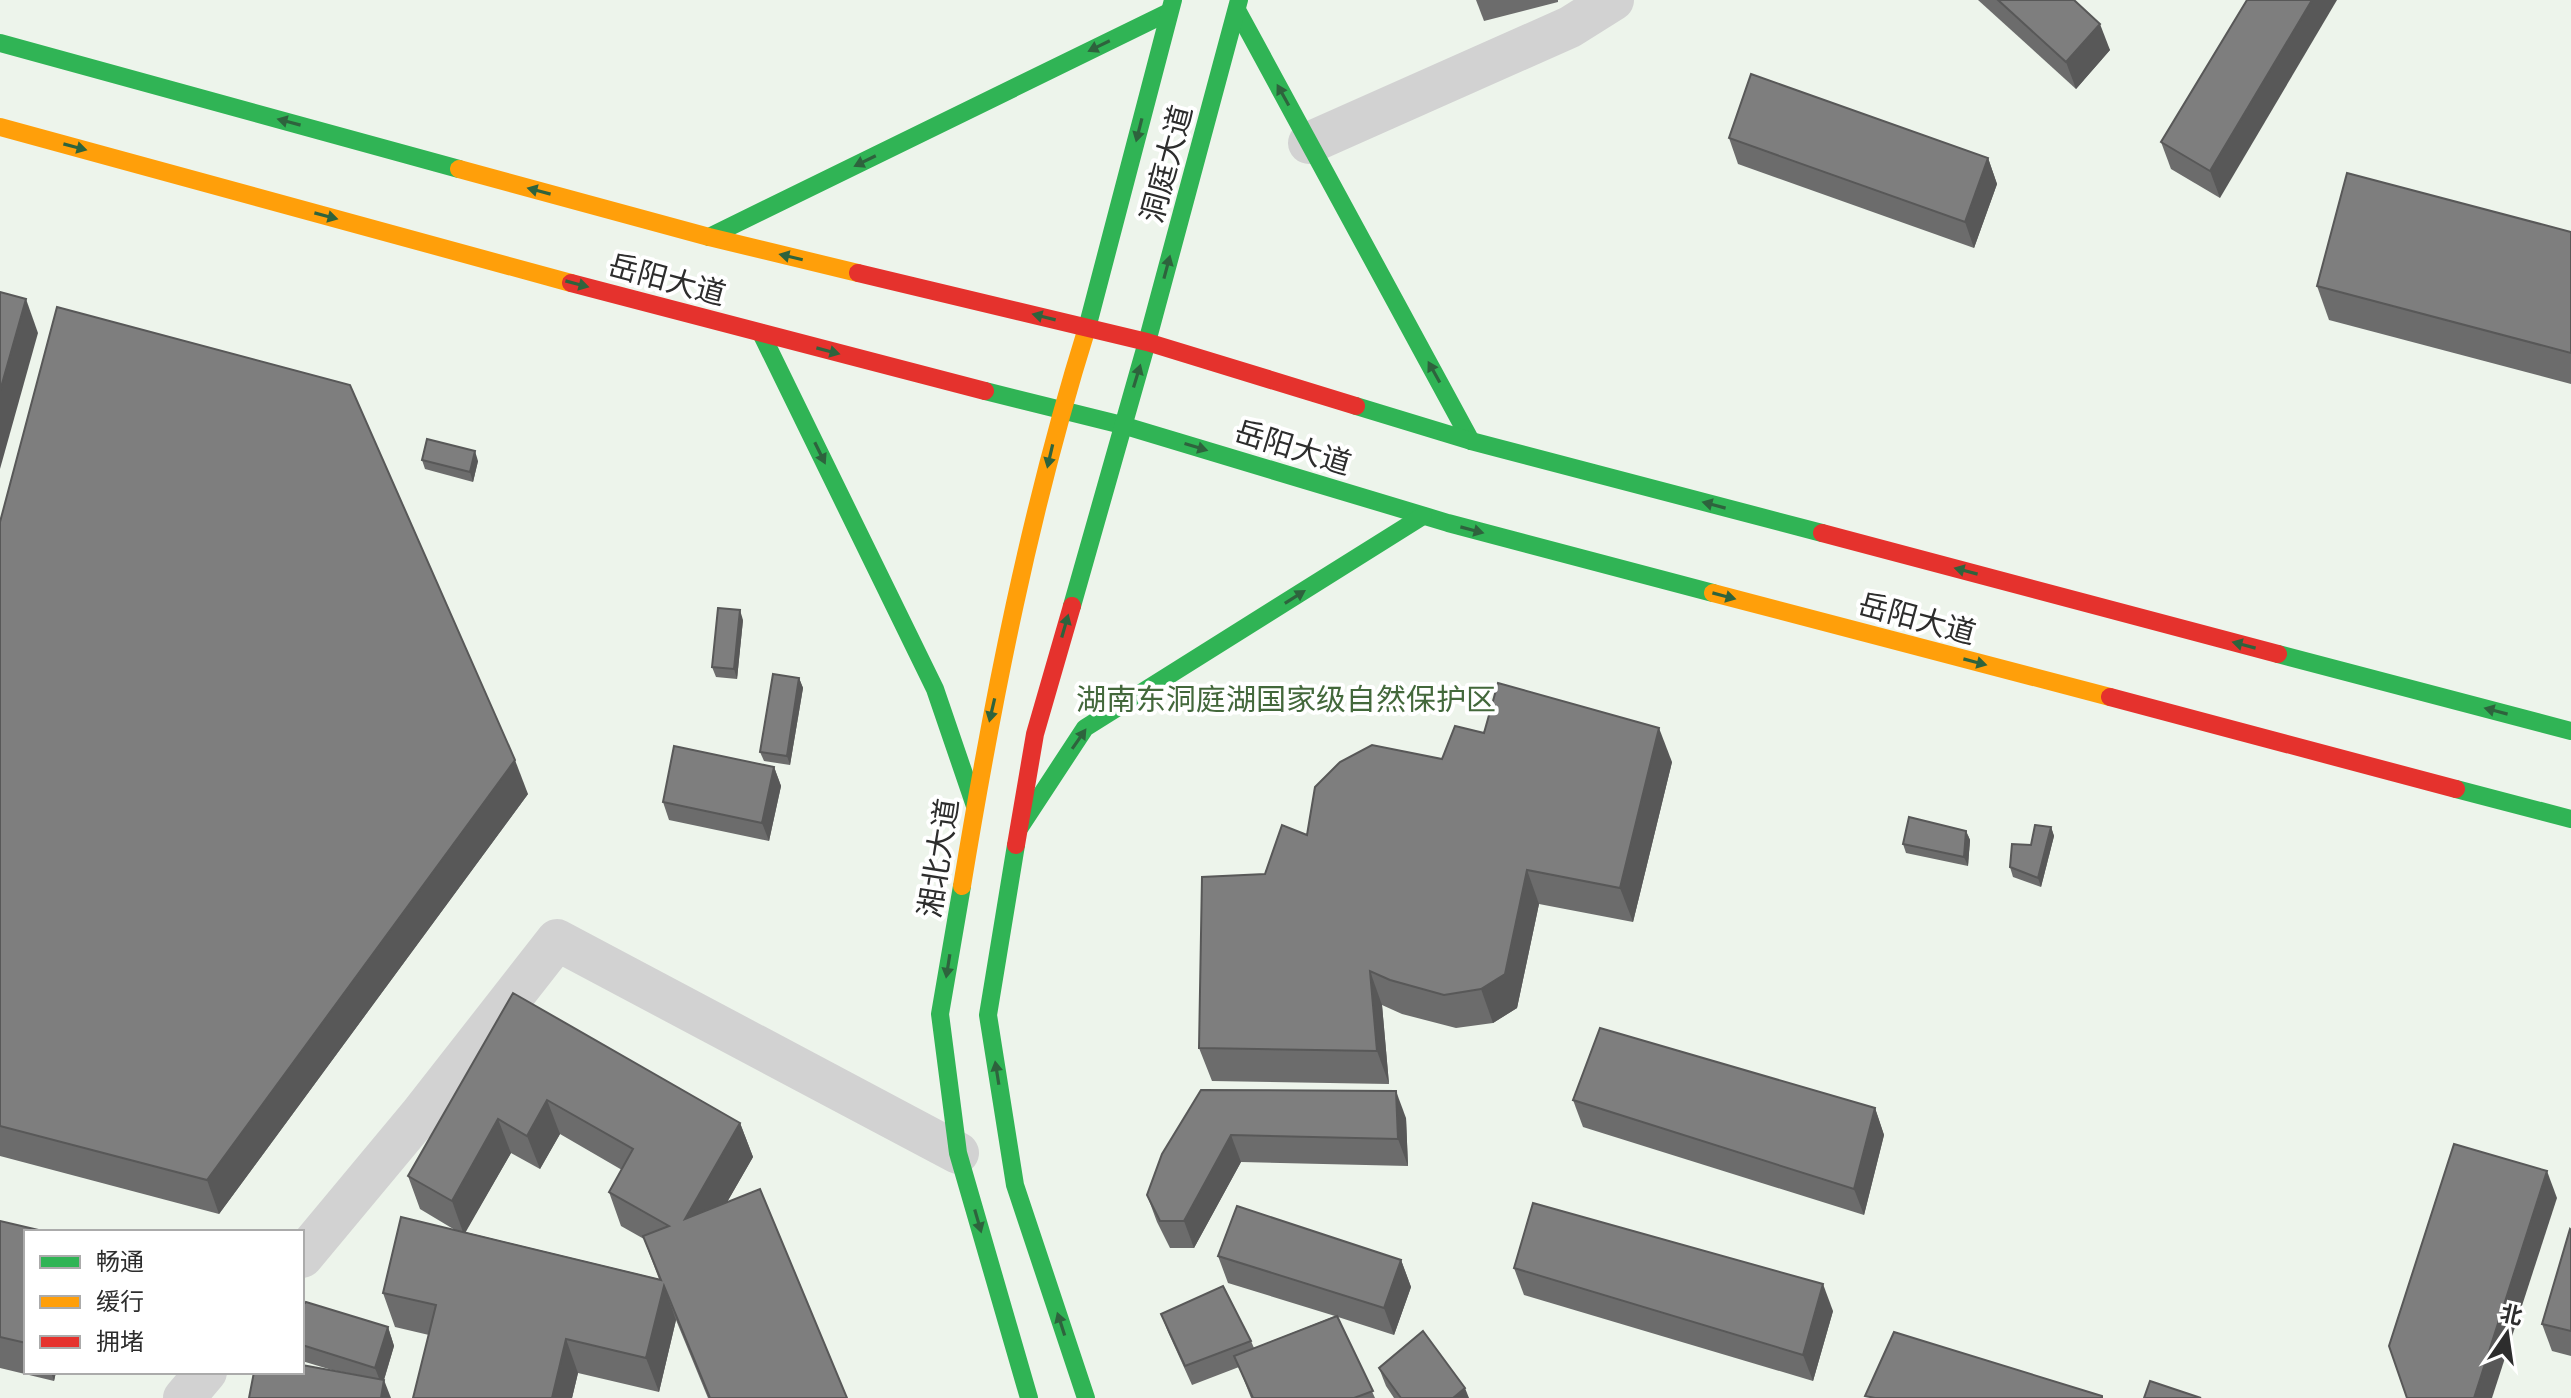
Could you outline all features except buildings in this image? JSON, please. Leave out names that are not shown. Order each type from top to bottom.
[{"type":"main road","points":[[1238,5],[1309,143],[1471,441]]},
{"type":"main road","name":"洞庭大道","points":[[1147,342],[1238,5]]},
{"type":"main road","points":[[709,237],[1171,6]]},
{"type":"main road","name":"洞庭大道","points":[[1087,328],[1171,6]]},
{"type":"main road","name":"岳阳大道","points":[[0,43],[709,237],[1147,342],[1471,441],[2571,731]]},
{"type":"main road","name":"岳阳大道","points":[[0,127],[761,333],[1122,425],[1423,516],[2571,819]]},
{"type":"main road","name":"湘北大道","points":[[1029,1398],[958,1153],[940,1014],[989,724],[1061,411],[1087,328]]},
{"type":"main road","points":[[761,333],[935,689],[975,806]]},
{"type":"main road","points":[[1086,1398],[1015,1185],[988,1015],[1035,734],[1147,342]]},
{"type":"main road","points":[[1020,827],[1085,728],[1423,516]]},
{"type":"street","points":[[1309,143],[1570,27],[1613,0]]},
{"type":"street","points":[[304,1255],[421,1114],[557,940],[958,1153]]},
{"type":"street","points":[[184,1398],[204,1374]]},
{"type":"green space","name":"湖南东洞庭湖国家级自然保护区","points":[[0,0],[2571,0],[2571,1398],[0,1398]]},
{"type":"traffic: fast","points":[[1087,328],[1173,0]]},
{"type":"traffic: fast","points":[[1147,342],[1239,0]]},
{"type":"traffic: fast","points":[[1237,10],[1471,441]]},
{"type":"traffic: fast","points":[[709,237],[1169,12]]},
{"type":"traffic: fast","points":[[0,43],[459,169]]},
{"type":"traffic: fast","points":[[761,333],[935,689],[975,806]]},
{"type":"traffic: fast","points":[[1072,606],[1147,342]]},
{"type":"traffic: fast","points":[[985,391],[1122,425],[1448,523],[1713,593]]},
{"type":"traffic: fast","points":[[1356,406],[1471,441],[1822,533]]},
{"type":"traffic: fast","points":[[1020,827],[1085,728],[1423,516]]},
{"type":"traffic: fast","points":[[2278,654],[2571,731]]},
{"type":"traffic: fast","points":[[2456,789],[2571,819]]},
{"type":"traffic: fast","points":[[1016,845],[988,1015],[1015,1185],[1086,1398]]},
{"type":"traffic: fast","points":[[962,886],[940,1014],[958,1153],[1029,1398]]},
{"type":"traffic: slow","points":[[0,127],[571,283]]},
{"type":"traffic: slow","points":[[459,169],[709,237],[858,273]]},
{"type":"traffic: slow","points":[[962,886],[1015,605],[1048,466],[1087,328]]},
{"type":"traffic: slow","points":[[1713,593],[2110,697]]},
{"type":"traffic: jam","points":[[858,273],[1147,342],[1356,406]]},
{"type":"traffic: jam","points":[[571,283],[985,391]]},
{"type":"traffic: jam","points":[[1822,533],[2278,654]]},
{"type":"traffic: jam","points":[[1016,845],[1035,734],[1072,606]]},
{"type":"traffic: jam","points":[[2110,697],[2456,789]]}]
